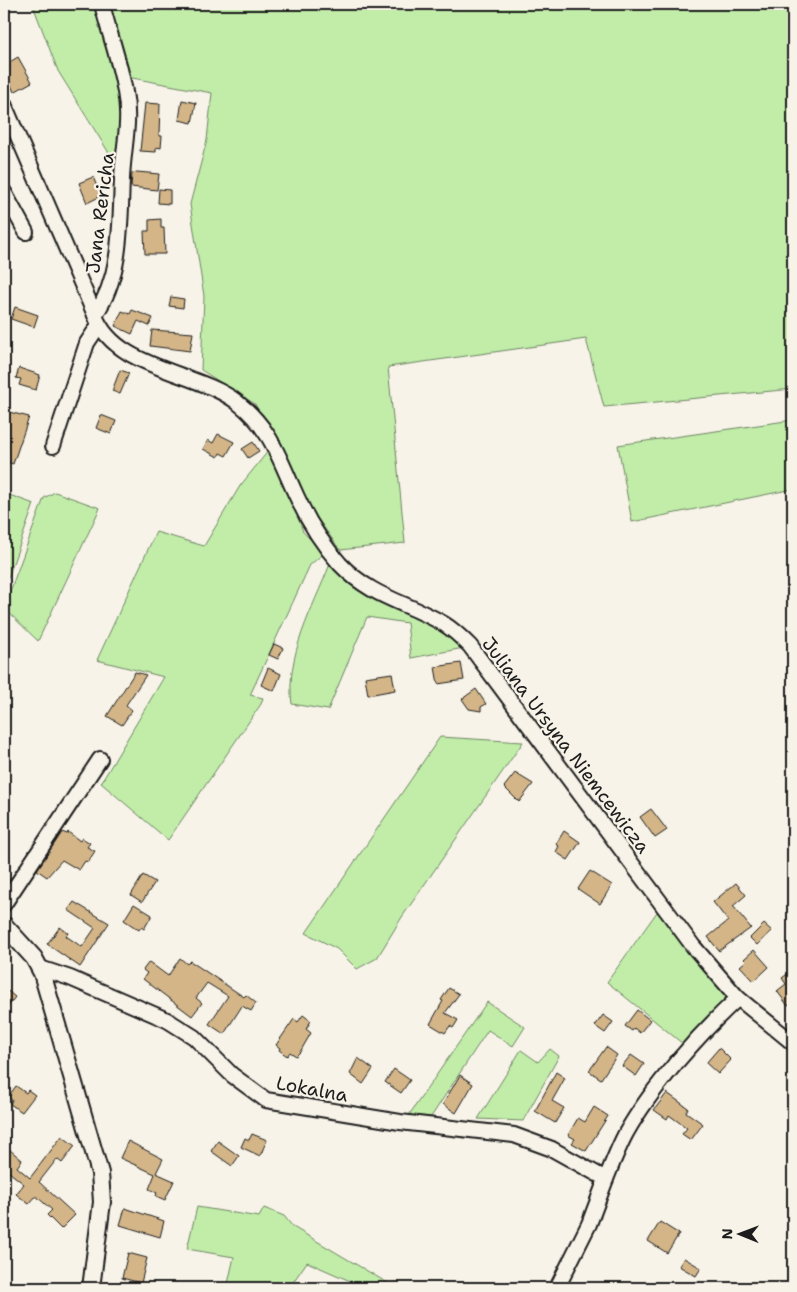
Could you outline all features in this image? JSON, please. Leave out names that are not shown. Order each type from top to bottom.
[{"type":"street","name":"Jana Rericha","points":[[53,446],[87,343],[105,302],[114,269],[120,230],[122,178],[128,116],[125,92],[102,4]]},
{"type":"street","name":"Juliana Ursyna Niemcewicza","points":[[4,104],[97,320],[105,334],[121,348],[166,371],[221,392],[237,402],[262,425],[276,446],[307,517],[340,563],[351,574],[379,594],[446,625],[476,653],[693,946],[738,998],[793,1043]]},
{"type":"street","points":[[4,192],[26,232]]},
{"type":"street","points":[[4,904],[100,759]]},
{"type":"street","points":[[4,925],[40,968],[100,1173],[102,1202],[91,1288]]},
{"type":"street","name":"Lokalna","points":[[40,968],[70,978],[166,1020],[194,1037],[232,1076],[266,1100],[408,1123],[514,1135],[552,1149],[606,1179]]},
{"type":"street","points":[[557,1288],[589,1224],[626,1133],[698,1039],[738,998]]},
{"type":"green space","points":[[36,4],[98,4],[122,103],[122,148],[116,171],[109,153],[58,71],[34,8]]},
{"type":"green space","points":[[110,4],[793,4],[793,389],[604,407],[586,339],[388,367],[405,543],[340,550],[313,512],[255,404],[201,370],[204,296],[190,204],[207,140],[212,93],[127,77]]},
{"type":"green space","points":[[793,420],[793,489],[632,522],[618,445]]},
{"type":"green space","points":[[269,450],[293,500],[303,532],[324,553],[310,565],[250,695],[263,698],[261,704],[168,840],[101,783],[164,677],[97,660],[156,532],[204,546],[240,486]]},
{"type":"green space","points":[[55,492],[100,508],[38,641],[4,608],[44,498]]},
{"type":"green space","points":[[4,493],[34,504],[4,589]]},
{"type":"green space","points":[[330,564],[363,592],[442,629],[464,648],[411,658],[407,623],[367,617],[328,710],[292,704],[291,686],[296,650]]},
{"type":"green space","points":[[440,737],[523,742],[402,917],[377,958],[357,969],[337,949],[306,933]]},
{"type":"green space","points":[[657,912],[726,997],[683,1044],[607,982]]},
{"type":"green space","points":[[487,1002],[525,1027],[513,1046],[488,1030],[431,1117],[409,1115]]},
{"type":"green space","points":[[550,1049],[559,1056],[523,1121],[478,1119],[521,1050],[538,1062]]},
{"type":"green space","points":[[197,1207],[259,1217],[264,1208],[284,1216],[293,1227],[396,1288],[366,1288],[307,1262],[289,1288],[227,1288],[234,1257],[187,1249]]},
{"type":"building","points":[[18,57],[32,82],[14,92],[4,69],[10,66],[8,63]]},
{"type":"building","points":[[182,100],[196,103],[192,123],[179,120]]},
{"type":"building","points":[[145,103],[160,104],[159,136],[162,136],[161,148],[156,147],[156,152],[140,151]]},
{"type":"building","points":[[132,173],[159,174],[157,190],[131,187]]},
{"type":"building","points":[[93,177],[101,196],[87,203],[79,183]]},
{"type":"building","points":[[159,189],[170,190],[170,204],[158,203]]},
{"type":"building","points":[[161,219],[161,228],[164,228],[165,254],[145,254],[144,231],[149,231],[149,220]]},
{"type":"building","points":[[171,297],[184,299],[183,308],[169,306]]},
{"type":"building","points":[[15,307],[38,315],[34,327],[11,319]]},
{"type":"building","points":[[132,310],[153,318],[149,326],[138,321],[132,334],[115,326],[122,311],[130,314]]},
{"type":"building","points":[[152,330],[193,333],[190,351],[150,346]]},
{"type":"building","points":[[19,368],[40,375],[36,390],[19,385],[21,379],[16,378]]},
{"type":"building","points":[[120,370],[129,373],[120,394],[112,391]]},
{"type":"building","points":[[9,412],[29,417],[13,464],[4,461],[4,434]]},
{"type":"building","points":[[101,415],[116,421],[111,434],[96,428]]},
{"type":"building","points":[[218,434],[234,442],[226,456],[220,453],[218,457],[203,449],[208,440],[213,443]]},
{"type":"building","points":[[253,442],[259,451],[248,458],[242,449]]},
{"type":"building","points":[[274,644],[283,648],[278,659],[269,655]]},
{"type":"building","points":[[461,663],[464,680],[438,684],[435,667]]},
{"type":"building","points":[[268,668],[281,674],[274,691],[261,685]]},
{"type":"building","points":[[135,672],[146,675],[126,705],[132,710],[122,725],[107,716]]},
{"type":"building","points":[[392,673],[395,690],[368,695],[365,677]]},
{"type":"building","points":[[476,689],[486,704],[481,707],[481,711],[469,709],[462,699]]},
{"type":"building","points":[[515,773],[533,784],[519,802],[504,787]]},
{"type":"building","points":[[651,809],[667,830],[655,838],[640,817]]},
{"type":"building","points":[[564,831],[580,842],[568,860],[556,852],[559,846],[556,844]]},
{"type":"building","points":[[62,832],[67,834],[68,832],[80,841],[82,838],[90,843],[87,847],[95,851],[88,862],[85,861],[79,870],[62,860],[47,877],[37,870]]},
{"type":"building","points":[[590,871],[612,885],[600,904],[578,889]]},
{"type":"building","points":[[143,875],[155,882],[142,902],[131,895]]},
{"type":"building","points":[[736,883],[746,895],[733,906],[751,928],[719,951],[708,937],[728,921],[713,902]]},
{"type":"building","points":[[74,902],[109,923],[80,967],[47,944],[60,927],[68,933],[66,936],[82,947],[95,928],[68,910]]},
{"type":"building","points":[[134,904],[152,915],[144,929],[141,927],[139,930],[124,920]]},
{"type":"building","points":[[764,924],[772,931],[757,945],[750,938]]},
{"type":"building","points":[[754,950],[769,967],[754,981],[740,966],[746,961],[744,959]]},
{"type":"building","points":[[180,958],[187,964],[190,961],[244,997],[246,995],[256,1003],[251,1011],[242,1006],[224,1034],[209,1024],[228,996],[207,983],[196,998],[202,1003],[192,1016],[143,979],[147,973],[143,970],[149,962],[168,976]]},
{"type":"building","points":[[793,970],[793,1002],[788,1006],[777,991],[786,984],[782,978]]},
{"type":"building","points":[[4,988],[15,997],[4,1012]]},
{"type":"building","points":[[449,988],[459,994],[445,1013],[458,1020],[453,1028],[450,1026],[445,1033],[430,1024]]},
{"type":"building","points":[[637,1010],[650,1020],[640,1033],[634,1028],[632,1031],[625,1026]]},
{"type":"building","points":[[303,1015],[311,1021],[306,1029],[311,1033],[296,1056],[290,1052],[287,1056],[276,1045],[294,1019],[298,1022]]},
{"type":"building","points":[[603,1015],[613,1022],[605,1033],[595,1026]]},
{"type":"building","points":[[606,1047],[617,1055],[601,1079],[589,1071]]},
{"type":"building","points":[[719,1048],[731,1060],[718,1074],[706,1063]]},
{"type":"building","points":[[631,1055],[644,1064],[636,1076],[622,1066]]},
{"type":"building","points":[[358,1058],[373,1069],[363,1084],[350,1074]]},
{"type":"building","points":[[394,1069],[410,1080],[401,1093],[385,1082]]},
{"type":"building","points":[[556,1072],[565,1078],[552,1101],[564,1108],[555,1123],[535,1111]]},
{"type":"building","points":[[460,1075],[473,1084],[456,1113],[443,1104]]},
{"type":"building","points":[[16,1086],[26,1093],[28,1090],[35,1095],[22,1112],[10,1104],[12,1100],[8,1097]]},
{"type":"building","points":[[667,1093],[688,1108],[686,1112],[703,1124],[691,1140],[682,1134],[687,1128],[669,1115],[667,1119],[654,1110]]},
{"type":"building","points":[[594,1107],[608,1116],[586,1151],[572,1143],[575,1139],[568,1135],[578,1118],[585,1122]]},
{"type":"building","points":[[252,1134],[267,1140],[260,1156],[241,1147],[245,1138],[249,1140]]},
{"type":"building","points":[[62,1136],[75,1146],[62,1163],[57,1159],[39,1182],[75,1215],[61,1229],[47,1215],[52,1210],[36,1196],[29,1204],[16,1194],[24,1184],[4,1168],[4,1158],[10,1150],[22,1160],[17,1167],[30,1178]]},
{"type":"building","points":[[128,1141],[163,1159],[156,1173],[174,1181],[165,1200],[156,1196],[157,1193],[149,1189],[155,1174],[120,1158]]},
{"type":"building","points":[[218,1141],[239,1156],[232,1166],[211,1151]]},
{"type":"building","points":[[125,1208],[164,1221],[160,1237],[120,1225]]},
{"type":"building","points":[[660,1222],[679,1234],[667,1253],[648,1241]]},
{"type":"building","points":[[128,1253],[147,1258],[141,1283],[122,1278]]},
{"type":"building","points":[[684,1258],[701,1268],[696,1276],[679,1266]]}]
